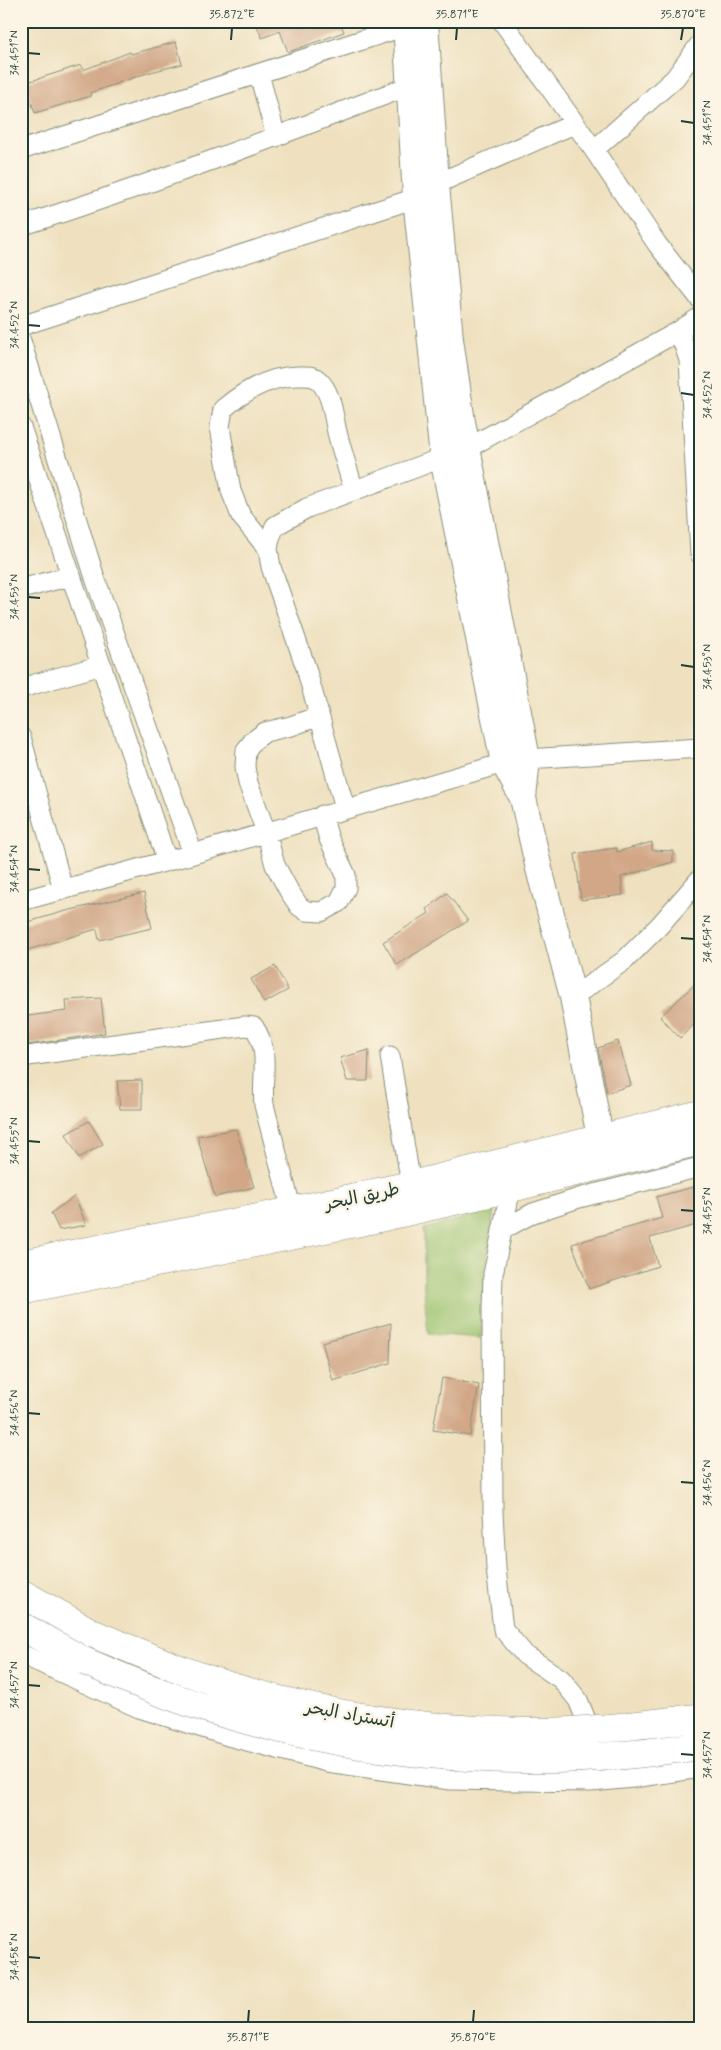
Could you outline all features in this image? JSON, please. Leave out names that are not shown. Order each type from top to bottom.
[{"type":"highway","name":"طريق البحر","points":[[21,1264],[292,1211],[411,1185],[600,1137],[700,1114]]},
{"type":"highway","name":"طريق البحر","points":[[21,1290],[360,1222],[511,1188],[577,1185],[700,1141]]},
{"type":"highway","name":"أتستراد البحر","points":[[21,1593],[94,1634],[165,1664],[238,1689],[313,1708],[389,1722],[466,1730],[543,1732],[620,1728],[698,1717]]},
{"type":"highway","name":"أتستراد البحر","points":[[21,1626],[84,1661],[157,1692],[232,1716],[309,1736],[387,1749],[466,1757],[545,1759],[624,1755],[700,1746]]},
{"type":"main road","points":[[412,23],[409,86],[450,339],[454,453],[523,798],[539,869],[573,997],[600,1137]]},
{"type":"main road","points":[[412,23],[426,191]]},
{"type":"street","points":[[502,21],[594,150],[657,244],[700,299]]},
{"type":"street","points":[[21,150],[412,23]]},
{"type":"street","points":[[594,150],[676,78],[700,44]]},
{"type":"street","points":[[259,74],[276,137]]},
{"type":"street","points":[[21,226],[102,200],[276,137],[409,86]]},
{"type":"street","points":[[21,326],[426,191],[574,124]]},
{"type":"street","points":[[345,808],[306,668],[271,567],[268,549],[275,526],[307,508],[454,453],[679,331],[700,317]]},
{"type":"street","points":[[679,331],[689,360],[700,554]]},
{"type":"street","points":[[21,341],[95,578],[193,854]]},
{"type":"street","points":[[268,549],[241,516],[231,491],[220,427],[223,409],[238,396],[267,381],[292,376],[309,376],[317,380],[331,403],[338,436],[354,491]]},
{"type":"street","points":[[21,427],[167,861]]},
{"type":"street","points":[[21,589],[70,576]]},
{"type":"street","points":[[21,688],[102,665]]},
{"type":"street","points":[[319,716],[291,726],[265,732],[253,741],[246,750],[245,767],[248,783],[266,832],[275,866],[299,906],[306,911],[321,912],[339,902],[346,888],[346,874],[329,839],[322,815]]},
{"type":"street","points":[[21,737],[63,890]]},
{"type":"street","points":[[21,901],[193,854],[345,808],[516,761],[700,748]]},
{"type":"street","points":[[573,997],[625,960],[659,926],[700,879]]},
{"type":"street","points":[[21,1057],[245,1026],[254,1027],[265,1049],[262,1087],[264,1105],[292,1211]]},
{"type":"street","points":[[390,1056],[411,1185]]},
{"type":"street","points":[[502,1230],[577,1185],[700,1167]]},
{"type":"street","points":[[511,1188],[493,1274],[493,1512],[502,1630],[525,1656],[561,1679],[578,1700],[594,1740],[591,1782]]},
{"type":"street","points":[[21,1654],[139,1708],[228,1736],[327,1762],[450,1780],[591,1782],[634,1778],[700,1768]]},
{"type":"green space","points":[[494,1210],[485,1272],[481,1338],[428,1334],[424,1289],[424,1229]]},
{"type":"building","points":[[255,21],[340,21],[344,32],[288,52],[280,31],[262,38]]},
{"type":"building","points":[[176,42],[182,64],[147,73],[90,93],[91,96],[35,113],[25,83],[81,65],[83,70],[130,52],[131,54]]},
{"type":"building","points":[[652,842],[652,850],[673,851],[673,862],[621,877],[623,895],[581,900],[575,854],[616,848],[617,852]]},
{"type":"building","points":[[144,893],[152,928],[99,940],[97,929],[21,952],[21,924],[66,911]]},
{"type":"building","points":[[447,893],[468,921],[397,965],[383,942],[429,913],[427,909]]},
{"type":"building","points":[[275,966],[288,990],[264,1003],[251,979]]},
{"type":"building","points":[[700,979],[700,1019],[680,1038],[660,1017]]},
{"type":"building","points":[[101,998],[105,1033],[28,1045],[27,1016],[67,1011],[66,1000]]},
{"type":"building","points":[[618,1041],[631,1085],[607,1093],[598,1048]]},
{"type":"building","points":[[369,1050],[368,1081],[347,1081],[340,1058]]},
{"type":"building","points":[[142,1080],[142,1109],[120,1109],[117,1081]]},
{"type":"building","points":[[89,1121],[103,1144],[79,1158],[66,1134]]},
{"type":"building","points":[[236,1129],[254,1187],[215,1197],[197,1136]]},
{"type":"building","points":[[700,1185],[700,1224],[650,1238],[658,1266],[589,1289],[572,1244],[662,1218],[656,1197]]},
{"type":"building","points":[[75,1196],[86,1225],[59,1230],[51,1213]]},
{"type":"building","points":[[391,1323],[390,1363],[333,1381],[322,1342]]},
{"type":"building","points":[[442,1378],[479,1385],[470,1436],[433,1430]]}]
